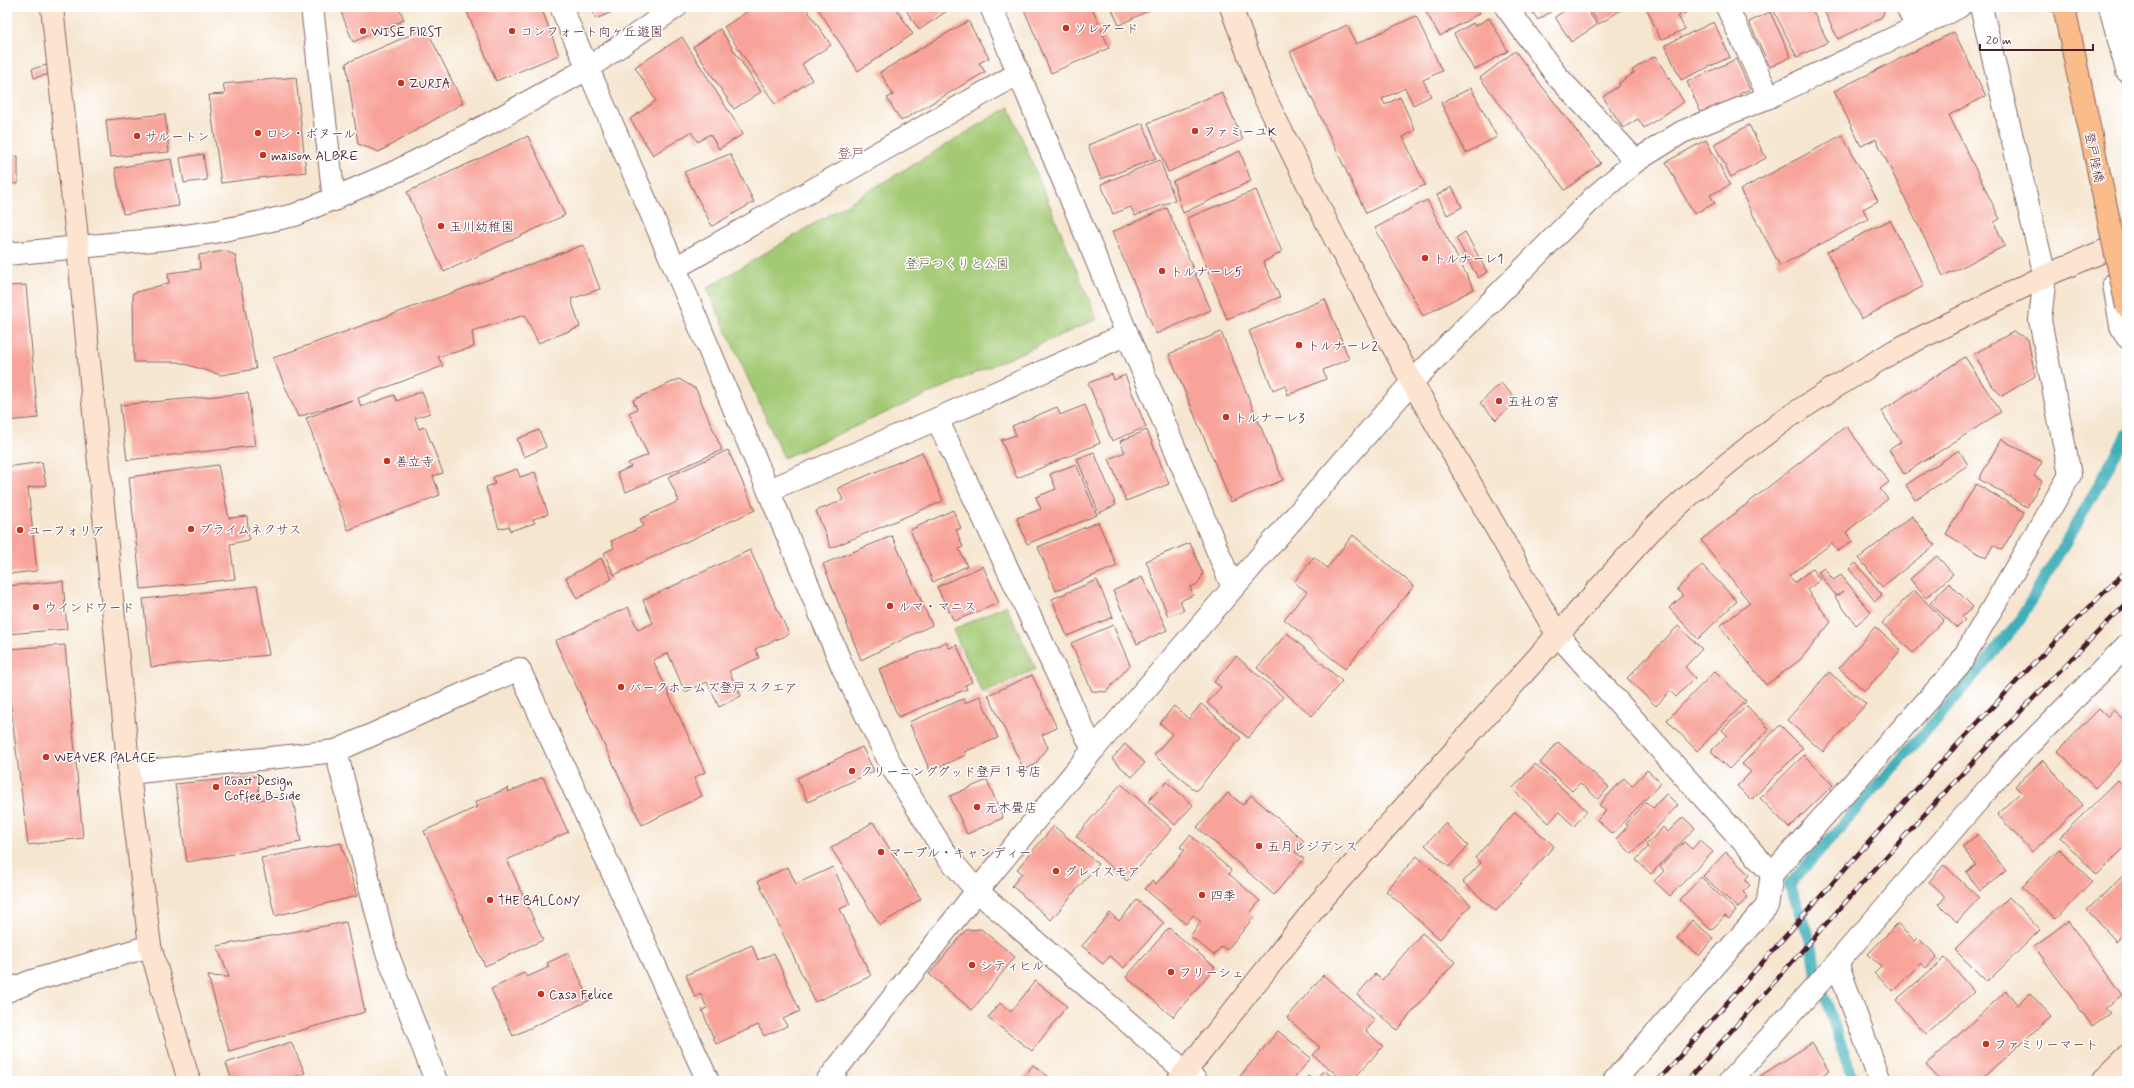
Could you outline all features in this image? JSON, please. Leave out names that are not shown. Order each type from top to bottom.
[{"type":"main road","name":"登戸陸橋","points":[[2064,7],[2127,308]]},
{"type":"street","points":[[52,7],[78,247],[129,773],[150,946],[190,1081]]},
{"type":"street","points":[[312,7],[334,200]]},
{"type":"street","points":[[561,7],[675,268],[843,668],[892,767],[947,856],[977,891],[1187,1078],[1319,903],[1651,530],[1693,492],[1787,418],[1896,350],[2045,276],[2118,245],[2121,326],[2127,337]]},
{"type":"street","points":[[7,254],[163,239],[214,232],[295,215],[334,200],[397,171],[487,125],[587,68],[676,7]]},
{"type":"street","points":[[990,7],[1019,73],[1233,588]]},
{"type":"street","points":[[1231,7],[1263,94],[1334,238],[1412,382],[1557,634],[1772,874]]},
{"type":"street","points":[[1506,7],[1557,76],[1636,161]]},
{"type":"street","points":[[1727,7],[1769,96]]},
{"type":"street","points":[[1907,7],[1917,28]]},
{"type":"street","points":[[827,1081],[977,891],[1093,750],[1233,588],[1412,382],[1594,197],[1636,161],[1682,132],[1769,96],[1917,28],[1959,7]]},
{"type":"street","points":[[1614,1081],[1767,906],[1772,874],[1959,665],[2070,475],[2040,320],[2045,276],[1981,7]]},
{"type":"street","points":[[2110,7],[2127,72]]},
{"type":"street","points":[[675,268],[1019,73]]},
{"type":"street","points":[[768,490],[937,419],[1127,334]]},
{"type":"street","points":[[937,419],[1093,750]]},
{"type":"street","points":[[1730,1081],[1835,965],[2007,767],[2127,645]]},
{"type":"street","points":[[129,773],[336,751],[519,668],[708,1081]]},
{"type":"street","points":[[336,751],[386,950],[436,1081]]},
{"type":"street","points":[[7,991],[32,981],[150,946]]},
{"type":"street","points":[[1835,965],[1880,1081]]},
{"type":"street","points":[[2102,1081],[2127,1057]]},
{"type":"green space","name":"登戸つくりと公園","points":[[1009,107],[1097,319],[784,458],[707,288]]},
{"type":"green space","points":[[1006,605],[1036,669],[983,694],[953,630]]},
{"type":"building","name":"WISE FIRST","points":[[339,7],[399,7],[404,20],[353,42]]},
{"type":"building","name":"コンフォート向ヶ丘遊園","points":[[465,7],[541,7],[559,55],[496,81]]},
{"type":"building","points":[[591,7],[623,7],[596,19]]},
{"type":"building","points":[[754,7],[805,7],[831,45],[802,64],[812,80],[775,104],[724,27]]},
{"type":"building","points":[[817,7],[895,7],[913,34],[858,71]]},
{"type":"building","points":[[904,7],[953,7],[919,30]]},
{"type":"building","name":"ソレアード","points":[[1023,7],[1092,7],[1109,48],[1051,73]]},
{"type":"building","points":[[1111,7],[1156,7],[1119,25]]},
{"type":"building","points":[[1423,7],[1476,7],[1480,13],[1440,36]]},
{"type":"building","points":[[1529,7],[1558,7],[1538,20]]},
{"type":"building","points":[[1570,7],[1585,7],[1597,25],[1571,42],[1555,17]]},
{"type":"building","points":[[1588,7],[1626,7],[1599,24]]},
{"type":"building","points":[[1646,7],[1683,7],[1686,13],[1678,16],[1685,29],[1661,40]]},
{"type":"building","points":[[1783,7],[1811,7],[1828,42],[1797,57],[1774,11]]},
{"type":"building","points":[[1833,7],[1886,7],[1882,17],[1838,39],[1824,11]]},
{"type":"building","points":[[1770,12],[1791,57],[1770,67],[1749,22]]},
{"type":"building","points":[[1416,16],[1442,71],[1423,80],[1431,96],[1413,105],[1405,88],[1382,99],[1385,105],[1400,97],[1415,130],[1403,137],[1425,185],[1366,213],[1290,52],[1347,25],[1356,44]]},
{"type":"building","points":[[1489,18],[1508,51],[1474,70],[1454,34],[1473,23],[1475,26]]},
{"type":"building","points":[[968,21],[989,58],[979,63],[985,72],[901,121],[887,98],[893,95],[880,72]]},
{"type":"building","points":[[1714,22],[1730,57],[1681,80],[1665,45]]},
{"type":"building","name":"ZURIA","points":[[426,28],[463,103],[379,152],[358,144],[346,63]]},
{"type":"building","points":[[720,29],[761,92],[734,109],[693,47]]},
{"type":"building","points":[[1954,32],[1986,96],[1949,115],[2000,219],[1994,222],[2005,246],[1943,276],[1876,139],[1861,146],[1834,91]]},
{"type":"building","points":[[682,37],[743,134],[719,149],[710,134],[698,142],[691,132],[653,155],[630,119],[656,101],[635,67]]},
{"type":"building","points":[[1515,51],[1601,163],[1565,190],[1480,78]]},
{"type":"building","points":[[1655,56],[1684,102],[1644,128],[1638,119],[1623,128],[1603,97],[1620,85],[1619,83],[1634,73],[1632,70]]},
{"type":"building","points":[[1736,59],[1750,89],[1739,94],[1741,98],[1703,117],[1687,82]]},
{"type":"building","points":[[47,65],[50,74],[34,78],[32,69]]},
{"type":"building","name":"ロン・ボヌール","points":[[296,77],[306,172],[221,183],[209,95],[225,94],[223,84]]},
{"type":"building","points":[[1471,88],[1497,137],[1466,153],[1441,103]]},
{"type":"building","name":"ファミーユK","points":[[1222,92],[1243,140],[1168,172],[1148,123]]},
{"type":"building","name":"サルートン","points":[[165,114],[169,152],[110,157],[106,120]]},
{"type":"building","points":[[1143,123],[1156,158],[1101,179],[1088,145]]},
{"type":"building","points":[[1749,125],[1766,158],[1731,177],[1714,144]]},
{"type":"building","points":[[1842,135],[1878,201],[1863,209],[1868,219],[1780,266],[1740,190]]},
{"type":"building","points":[[528,136],[565,215],[444,272],[407,192]]},
{"type":"building","points":[[1706,140],[1730,185],[1710,195],[1715,203],[1694,214],[1666,162]]},
{"type":"building","points":[[1240,151],[1251,181],[1183,213],[1173,181]]},
{"type":"building","points":[[203,154],[207,180],[184,183],[180,158]]},
{"type":"building","points":[[730,154],[754,202],[712,226],[684,172]]},
{"type":"building","points":[[18,156],[18,184],[7,184],[7,157]]},
{"type":"building","points":[[171,159],[179,206],[123,214],[115,168]]},
{"type":"building","points":[[1160,160],[1175,200],[1135,216],[1131,207],[1113,214],[1101,184]]},
{"type":"building","points":[[1452,187],[1462,207],[1447,215],[1437,195]]},
{"type":"building","points":[[1256,190],[1282,252],[1263,262],[1280,297],[1227,319],[1187,218]]},
{"type":"building","name":"トルナーレ1","points":[[1427,200],[1474,289],[1423,316],[1375,228]]},
{"type":"building","name":"トルナーレ5","points":[[1167,208],[1211,310],[1156,334],[1112,232]]},
{"type":"building","points":[[1890,220],[1924,286],[1861,319],[1827,252]]},
{"type":"building","points":[[1465,232],[1487,272],[1478,278],[1456,238]]},
{"type":"building","points":[[583,245],[600,289],[571,299],[580,327],[538,343],[525,315],[472,331],[474,347],[438,357],[443,366],[358,398],[361,407],[394,395],[397,401],[422,391],[430,413],[415,418],[419,429],[425,427],[443,473],[433,476],[440,495],[348,530],[306,418],[352,400],[298,417],[273,358]]},
{"type":"building","points":[[225,251],[235,255],[256,369],[221,375],[178,362],[134,362],[133,293],[169,283],[168,273],[200,269],[199,255]]},
{"type":"building","points":[[26,285],[38,418],[7,421],[7,286]]},
{"type":"building","name":"トルナーレ2","points":[[1325,299],[1349,359],[1323,370],[1326,379],[1288,395],[1285,385],[1273,390],[1249,331]]},
{"type":"building","name":"トルナーレ3","points":[[1221,332],[1283,480],[1231,502],[1169,354]]},
{"type":"building","points":[[2013,332],[2028,339],[2035,376],[2002,396],[1993,387],[1974,354]]},
{"type":"building","points":[[1965,357],[2001,412],[1904,474],[1889,450],[1901,442],[1881,411]]},
{"type":"building","points":[[1112,374],[1114,380],[1125,375],[1146,427],[1112,441],[1088,383]]},
{"type":"building","points":[[679,379],[696,389],[722,450],[626,492],[617,473],[631,467],[628,463],[648,455],[629,413],[637,409],[633,400]]},
{"type":"building","name":"五社の宮","points":[[1501,383],[1517,400],[1496,420],[1480,403]]},
{"type":"building","points":[[248,393],[255,446],[127,460],[120,405]]},
{"type":"building","points":[[1085,405],[1100,443],[1017,478],[1001,440],[1016,435],[1012,426],[1057,407],[1060,415]]},
{"type":"building","points":[[1846,426],[1889,482],[1880,489],[1888,499],[1846,532],[1852,541],[1838,551],[1832,543],[1789,576],[1794,583],[1812,569],[1820,580],[1807,590],[1831,622],[1800,660],[1766,685],[1720,626],[1750,603],[1701,540]]},
{"type":"building","points":[[539,430],[546,447],[524,457],[517,439]]},
{"type":"building","points":[[1147,430],[1169,484],[1126,501],[1109,459],[1125,452],[1120,441]]},
{"type":"building","points":[[2001,439],[2042,462],[2034,476],[2042,481],[2027,507],[1979,479]]},
{"type":"building","points":[[728,450],[755,510],[614,575],[604,553],[614,548],[611,541],[644,526],[640,519],[679,501],[668,477]]},
{"type":"building","points":[[1959,450],[1968,465],[1915,500],[1906,485]]},
{"type":"building","points":[[922,452],[943,501],[831,548],[816,511],[843,500],[838,488]]},
{"type":"building","points":[[1094,452],[1116,505],[1099,513],[1077,459]]},
{"type":"building","name":"ユーフォリア","points":[[42,462],[46,485],[28,488],[37,571],[7,574],[7,467]]},
{"type":"building","points":[[1076,464],[1097,515],[1027,544],[1017,518],[1041,509],[1036,497],[1056,489],[1050,474]]},
{"type":"building","name":"プライムネクサス","points":[[218,465],[229,518],[247,516],[249,540],[230,544],[235,579],[141,589],[129,477]]},
{"type":"building","points":[[517,469],[520,477],[535,472],[548,514],[533,519],[535,523],[510,531],[509,526],[499,529],[486,487],[495,484],[493,477]]},
{"type":"building","points":[[1976,484],[2024,512],[2002,550],[1993,545],[1986,558],[1946,534]]},
{"type":"building","points":[[953,510],[961,528],[956,530],[963,547],[959,549],[967,566],[933,582],[910,530]]},
{"type":"building","points":[[1912,516],[1935,545],[1882,587],[1859,558]]},
{"type":"building","points":[[1098,522],[1117,566],[1056,591],[1038,547]]},
{"type":"building","points":[[1353,535],[1414,586],[1345,669],[1284,619],[1307,592],[1294,582],[1314,557],[1327,568]]},
{"type":"building","points":[[892,536],[932,625],[861,660],[823,564]]},
{"type":"building","points":[[1190,543],[1203,574],[1198,584],[1190,587],[1193,595],[1180,601],[1184,610],[1168,616],[1146,561]]},
{"type":"building","name":"パークホームズ登戸スクエア","points":[[750,550],[789,634],[755,649],[759,658],[729,671],[741,696],[719,707],[707,682],[685,692],[668,653],[653,660],[705,772],[694,778],[702,796],[642,825],[555,641],[628,607],[638,630],[653,623],[643,600]]},
{"type":"building","points":[[1937,556],[1953,574],[1926,598],[1910,579]]},
{"type":"building","points":[[601,558],[612,579],[577,599],[566,578]]},
{"type":"building","points":[[1856,563],[1882,595],[1875,601],[1849,569]]},
{"type":"building","points":[[1702,565],[1737,601],[1698,639],[1669,608],[1683,596],[1677,589]]},
{"type":"building","points":[[983,566],[999,603],[954,621],[937,587]]},
{"type":"building","points":[[1824,568],[1833,580],[1841,575],[1871,612],[1856,625],[1835,597],[1843,591],[1836,596],[1818,572]]},
{"type":"building","points":[[1142,577],[1167,630],[1137,644],[1113,591]]},
{"type":"building","points":[[1097,580],[1113,617],[1067,636],[1052,599]]},
{"type":"building","name":"ウインドワード","points":[[63,581],[67,629],[7,634],[7,586]]},
{"type":"building","points":[[1949,583],[1973,607],[1962,617],[1965,620],[1957,628],[1930,603]]},
{"type":"building","points":[[257,586],[269,655],[151,667],[143,599]]},
{"type":"building","points":[[1914,590],[1944,620],[1913,653],[1882,623]]},
{"type":"building","points":[[1113,625],[1130,665],[1106,692],[1092,691],[1071,643]]},
{"type":"building","points":[[1678,626],[1702,649],[1685,667],[1695,678],[1676,697],[1670,691],[1656,706],[1627,678]]},
{"type":"building","points":[[1875,627],[1901,650],[1865,691],[1839,668]]},
{"type":"building","points":[[1287,633],[1342,681],[1312,716],[1257,668]]},
{"type":"building","points":[[946,642],[949,648],[957,645],[972,682],[965,685],[967,689],[898,717],[879,669]]},
{"type":"building","name":"WEAVER PALACE","points":[[65,645],[83,838],[28,845],[7,676],[7,649]]},
{"type":"building","points":[[1236,656],[1283,697],[1248,738],[1207,703],[1221,687],[1214,682]]},
{"type":"building","points":[[1715,671],[1746,701],[1697,751],[1667,720]]},
{"type":"building","points":[[1829,672],[1866,704],[1823,752],[1787,720]]},
{"type":"building","points":[[1032,675],[1057,728],[1042,735],[1048,748],[1034,765],[1024,770],[988,695]]},
{"type":"building","points":[[980,696],[998,738],[964,752],[966,755],[930,771],[909,722],[963,699],[965,703]]},
{"type":"building","points":[[1201,704],[1241,738],[1196,791],[1154,755],[1172,734],[1160,723],[1174,706],[1189,719]]},
{"type":"building","points":[[1747,706],[1769,729],[1729,769],[1711,751],[1727,735],[1722,730]]},
{"type":"building","points":[[2099,709],[2107,717],[2113,710],[2127,723],[2127,731],[2123,735],[2127,739],[2127,755],[2095,788],[2058,751]]},
{"type":"building","points":[[1780,725],[1803,748],[1751,800],[1737,786],[1751,772],[1742,764]]},
{"type":"building","points":[[1558,742],[1609,787],[1598,799],[1580,783],[1572,791],[1540,763]]},
{"type":"building","points":[[1125,744],[1145,763],[1132,777],[1112,759]]},
{"type":"building","points":[[862,747],[874,771],[808,802],[797,778]]},
{"type":"building","points":[[1804,755],[1833,785],[1789,828],[1760,798]]},
{"type":"building","points":[[2043,760],[2083,805],[2032,852],[1997,814],[2021,792],[2015,786]]},
{"type":"building","points":[[1535,764],[1587,811],[1574,826],[1559,812],[1549,823],[1512,789]]},
{"type":"building","points":[[1647,770],[1661,783],[1612,834],[1597,820],[1606,811],[1599,805],[1624,778],[1632,786]]},
{"type":"building","points":[[259,776],[258,800],[292,795],[301,842],[187,862],[175,784]]},
{"type":"building","name":"THE BALCONY","points":[[543,777],[568,832],[507,860],[543,940],[485,966],[424,831],[477,807],[475,802],[508,788],[509,792]]},
{"type":"building","name":"元木畳店","points":[[987,780],[1003,818],[967,834],[950,796]]},
{"type":"building","points":[[2118,780],[2127,789],[2127,845],[2097,875],[2060,837]]},
{"type":"building","points":[[1167,782],[1193,805],[1175,825],[1148,801]]},
{"type":"building","points":[[1121,784],[1172,829],[1127,881],[1076,836]]},
{"type":"building","name":"五月レジデンス","points":[[1228,793],[1243,805],[1251,795],[1304,841],[1295,852],[1304,859],[1274,895],[1197,827]]},
{"type":"building","points":[[1666,794],[1678,805],[1632,854],[1616,839],[1628,826],[1626,824],[1646,802],[1653,808]]},
{"type":"building","points":[[1515,812],[1554,846],[1496,911],[1463,882],[1481,863],[1475,858]]},
{"type":"building","points":[[1683,817],[1695,828],[1651,874],[1636,860],[1648,847],[1646,845],[1663,827],[1668,832]]},
{"type":"building","points":[[873,822],[921,899],[880,925],[831,848]]},
{"type":"building","points":[[1445,823],[1468,846],[1449,867],[1425,845]]},
{"type":"building","name":"グレイスモア","points":[[1054,826],[1098,864],[1051,920],[1012,886],[1022,873],[1017,869]]},
{"type":"building","points":[[1978,834],[2006,871],[1980,891],[1966,872],[1976,865],[1962,847]]},
{"type":"building","name":"四季","points":[[1190,835],[1231,870],[1229,874],[1260,901],[1250,913],[1254,917],[1227,950],[1222,946],[1214,955],[1190,936],[1201,922],[1193,915],[1186,924],[1145,889],[1152,881],[1156,884],[1185,850],[1180,847]]},
{"type":"building","points":[[1700,840],[1713,852],[1670,896],[1654,881],[1664,871],[1660,867],[1684,842],[1692,849]]},
{"type":"building","points":[[341,843],[357,896],[275,916],[261,858]]},
{"type":"building","points":[[2059,849],[2092,881],[2056,919],[2022,887]]},
{"type":"building","points":[[1726,852],[1749,875],[1745,880],[1750,885],[1743,892],[1748,897],[1738,908],[1703,876]]},
{"type":"building","points":[[1417,856],[1471,905],[1440,939],[1386,891]]},
{"type":"building","points":[[1944,865],[1979,898],[1957,922],[1939,904],[1945,897],[1929,882]]},
{"type":"building","points":[[788,867],[796,884],[833,867],[850,904],[840,909],[871,976],[815,1002],[758,881]]},
{"type":"building","points":[[2127,872],[2127,901],[2122,906],[2127,912],[2127,931],[2116,941],[2087,910]]},
{"type":"building","points":[[1701,877],[1736,911],[1729,919],[1725,916],[1711,930],[1680,900]]},
{"type":"building","points":[[2009,897],[2040,930],[1987,982],[1955,950]]},
{"type":"building","points":[[1137,900],[1164,923],[1124,968],[1110,956],[1103,964],[1082,946],[1110,913],[1119,921]]},
{"type":"building","points":[[1692,920],[1713,938],[1699,956],[1677,938]]},
{"type":"building","points":[[2068,921],[2122,995],[2105,1008],[2110,1013],[2092,1026],[2034,946]]},
{"type":"building","points":[[346,922],[365,1012],[229,1051],[208,976],[229,977],[217,946]]},
{"type":"building","points":[[1897,924],[1915,941],[1918,938],[1937,956],[1926,968],[1921,963],[1893,991],[1874,973],[1881,966],[1868,954]]},
{"type":"building","name":"フリーシェ","points":[[1169,928],[1215,967],[1173,1017],[1126,977]]},
{"type":"building","name":"シティヒル","points":[[981,929],[1015,957],[972,1010],[929,974],[966,930]]},
{"type":"building","points":[[1422,933],[1455,962],[1397,1030],[1357,995],[1375,974],[1382,980]]},
{"type":"building","points":[[752,945],[758,960],[774,953],[800,1011],[783,1019],[787,1026],[764,1036],[758,1025],[716,1044],[702,1010],[707,1008],[701,994],[695,997],[686,975]]},
{"type":"building","name":"Casa Felice","points":[[568,953],[590,1000],[513,1036],[491,989],[524,973],[527,977],[549,967],[547,963]]},
{"type":"building","points":[[1945,958],[1974,992],[1926,1034],[1896,1000]]},
{"type":"building","points":[[1323,975],[1375,1020],[1366,1031],[1383,1046],[1352,1081],[1344,1081],[1313,1055],[1320,1047],[1287,1018]]},
{"type":"building","points":[[1035,981],[1067,1006],[1032,1051],[988,1018],[1000,1003],[1011,1012]]},
{"type":"building","points":[[2006,991],[2018,1005],[2030,993],[2051,1016],[1979,1081],[1941,1081],[1926,1065]]},
{"type":"building","points":[[1278,1031],[1311,1058],[1292,1081],[1236,1081]]},
{"type":"building","points":[[291,1042],[305,1073],[283,1081],[232,1081],[226,1063]]},
{"type":"building","points":[[1812,1043],[1829,1071],[1815,1079],[1817,1081],[1759,1081],[1757,1078]]},
{"type":"building","points":[[1033,1065],[1054,1081],[1021,1081]]},
{"type":"building","points":[[1324,1070],[1337,1081],[1314,1081]]},
{"type":"building","points":[[1308,1076],[1314,1081],[1303,1081]]},
{"type":"waterway","points":[[1854,1081],[1816,972],[1812,945],[1789,885],[1957,696],[2019,621],[2079,520],[2127,434]]},
{"type":"railway","points":[[1658,1081],[1946,757],[2065,631],[2127,570]]},
{"type":"railway","points":[[1687,1081],[1848,899],[1958,778],[2013,719],[2127,603]]},
{"type":"place","name":"ソレアード","points":[[1066,28]]},
{"type":"place","name":"WISE FIRST","points":[[363,31]]},
{"type":"place","name":"コンフォート向ヶ丘遊園","points":[[512,31]]},
{"type":"place","name":"ZURIA","points":[[401,83]]},
{"type":"place","name":"ファミーユK","points":[[1195,131]]},
{"type":"place","name":"ロン・ボヌール","points":[[258,133]]},
{"type":"place","name":"サルートン","points":[[137,136]]},
{"type":"place","name":"maison ALBRE","points":[[263,155]]},
{"type":"place","name":"玉川幼稚園","points":[[441,226]]},
{"type":"place","name":"トルナーレ1","points":[[1425,258]]},
{"type":"place","name":"トルナーレ5","points":[[1162,271]]},
{"type":"place","name":"トルナーレ2","points":[[1299,345]]},
{"type":"place","name":"五社の宮","points":[[1499,401]]},
{"type":"place","name":"トルナーレ3","points":[[1226,417]]},
{"type":"place","name":"善立寺","points":[[387,461]]},
{"type":"place","name":"プライムネクサス","points":[[191,529]]},
{"type":"place","name":"ユーフォリア","points":[[20,530]]},
{"type":"place","name":"ルマ・マニス","points":[[890,606]]},
{"type":"place","name":"ウインドワード","points":[[36,607]]},
{"type":"place","name":"パークホームズ登戸スクエア","points":[[621,687]]},
{"type":"place","name":"WEAVER PALACE","points":[[46,757]]},
{"type":"place","name":"クリーニンググッド登戸１号店","points":[[852,771]]},
{"type":"place","name":"Roast Design Coffee B-side","points":[[216,787]]},
{"type":"place","name":"元木畳店","points":[[977,807]]},
{"type":"place","name":"五月レジデンス","points":[[1259,846]]},
{"type":"place","name":"マーブル・キャンディー","points":[[881,852]]},
{"type":"place","name":"グレイスモア","points":[[1056,871]]},
{"type":"place","name":"四季","points":[[1202,895]]},
{"type":"place","name":"THE BALCONY","points":[[490,900]]},
{"type":"place","name":"シティヒル","points":[[972,965]]},
{"type":"place","name":"フリーシェ","points":[[1171,972]]},
{"type":"place","name":"Casa Felice","points":[[541,994]]},
{"type":"place","name":"ファミリーマート","points":[[1986,1044]]},
{"type":"district","name":"登戸","points":[[851,153]]}]
